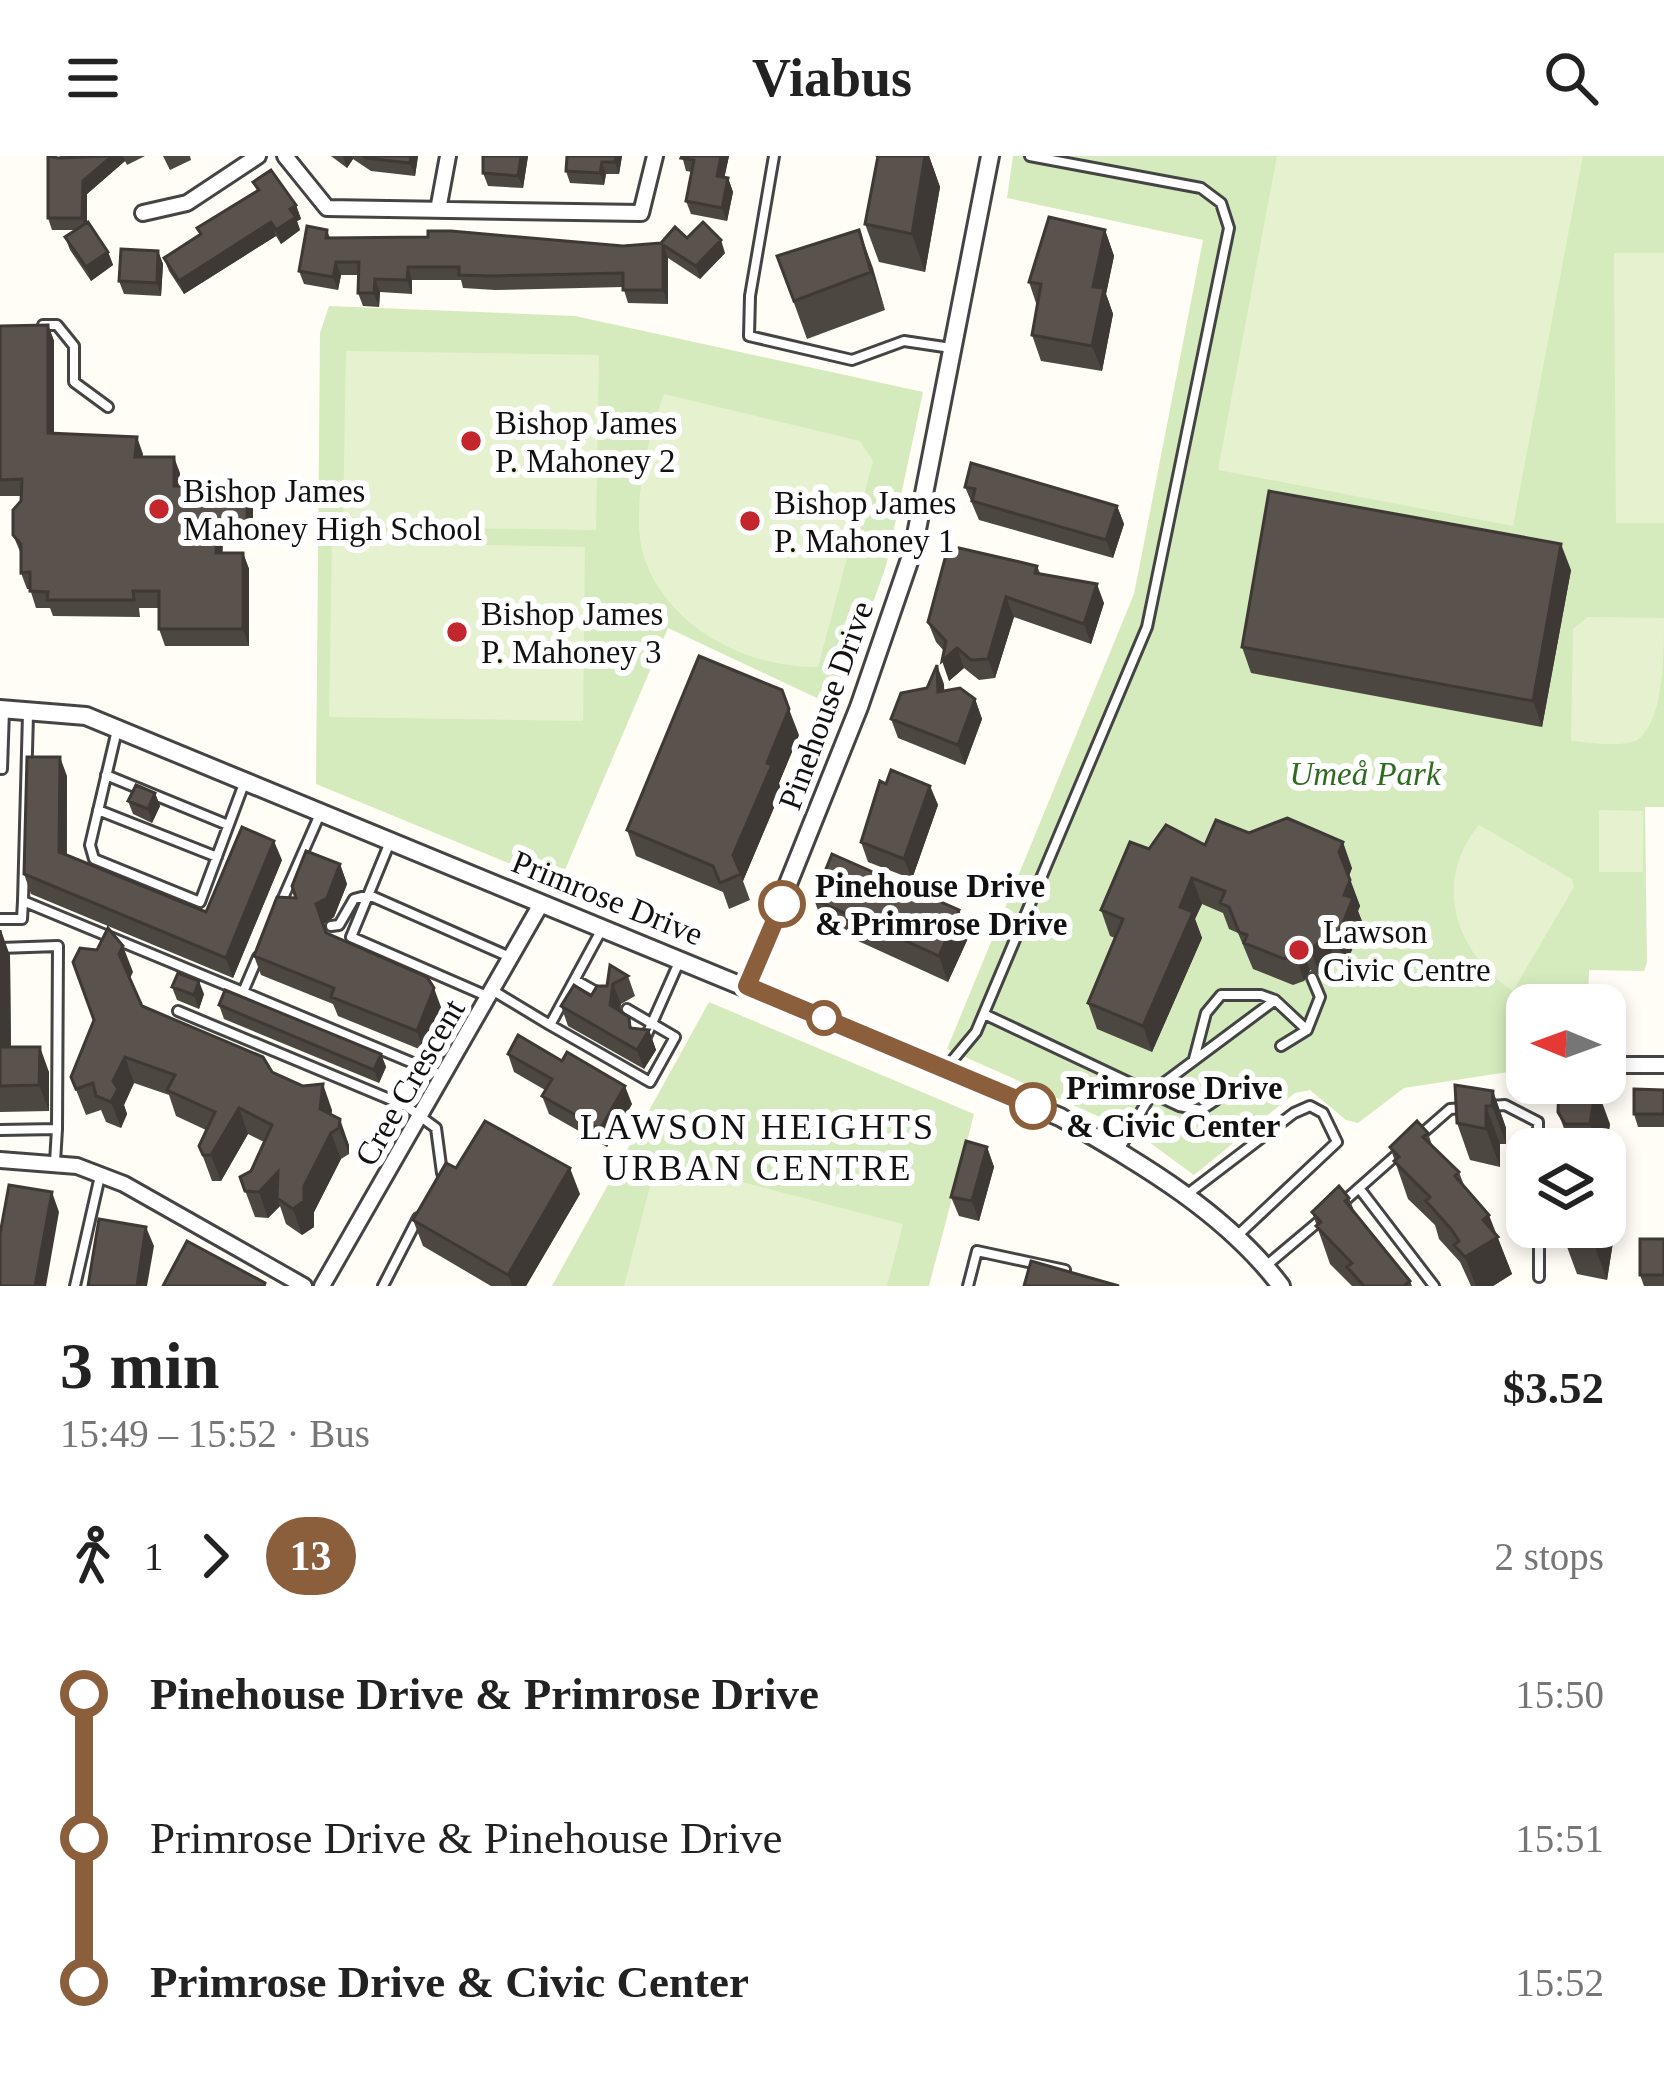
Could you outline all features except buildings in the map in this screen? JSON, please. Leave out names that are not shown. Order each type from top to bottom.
[{"type":"street","points":[[142,213],[187,203],[258,156]]},
{"type":"street","points":[[285,156],[327,208],[641,213],[655,156]]},
{"type":"street","points":[[438,210],[448,156]]},
{"type":"street","name":"Pinehouse Drive","points":[[747,986],[859,707],[913,550],[990,156]]},
{"type":"street","name":"Primrose Drive","points":[[2,710],[86,716],[118,728],[1060,1118],[1186,1195],[1237,1236],[1282,1286]]},
{"type":"street","name":"Cree Crescent","points":[[322,1286],[541,904]]},
{"type":"street","points":[[1626,1065],[1664,1065]]},
{"type":"street","points":[[0,1160],[55,1162],[100,1175],[304,1286]]},
{"type":"lane","points":[[774,156],[748,336],[852,360],[904,341],[952,348]]},
{"type":"lane","points":[[946,1068],[984,1014],[1147,628],[1228,228],[1221,203],[1201,188],[1030,156]]},
{"type":"lane","points":[[38,326],[57,325],[74,346],[74,382],[108,407]]},
{"type":"lane","points":[[2,710],[1,769],[27,769]]},
{"type":"lane","points":[[0,919],[22,919],[28,710]]},
{"type":"lane","points":[[118,728],[90,845],[94,859],[200,902],[245,780]]},
{"type":"lane","points":[[106,775],[228,825]]},
{"type":"lane","points":[[98,810],[217,857]]},
{"type":"lane","points":[[270,928],[321,812]]},
{"type":"lane","points":[[391,841],[351,937],[491,994],[630,1066],[650,1082],[675,1036],[627,1009]]},
{"type":"lane","points":[[331,926],[338,925],[354,899],[369,895],[511,958]]},
{"type":"lane","points":[[23,901],[444,1076]]},
{"type":"lane","points":[[280,906],[296,913]]},
{"type":"lane","points":[[550,1025],[603,928]]},
{"type":"lane","points":[[0,948],[58,946],[55,1162]]},
{"type":"lane","points":[[243,992],[261,949]]},
{"type":"lane","points":[[644,1042],[681,958]]},
{"type":"lane","points":[[1281,1046],[1307,1030],[1320,997],[1312,978]]},
{"type":"lane","points":[[575,980],[609,999]]},
{"type":"lane","points":[[1194,1059],[1206,1013],[1221,995],[1261,995],[1275,1000],[1307,1030]]},
{"type":"lane","points":[[1119,1151],[1153,1091],[1275,1000]]},
{"type":"lane","points":[[178,1011],[422,1117],[436,1128],[445,1168],[435,1187]]},
{"type":"lane","points":[[984,1014],[1180,1106],[1201,1110],[1216,1100]]},
{"type":"lane","points":[[1486,1106],[1504,1105],[1538,1122],[1538,1128]]},
{"type":"lane","points":[[1186,1195],[1294,1113],[1310,1106],[1323,1113],[1337,1142],[1237,1236]]},
{"type":"lane","points":[[1266,1266],[1450,1108],[1468,1107]]},
{"type":"lane","points":[[0,1130],[57,1129]]},
{"type":"lane","points":[[75,1286],[100,1175]]},
{"type":"lane","points":[[1359,1188],[1434,1286]]},
{"type":"lane","points":[[382,1286],[424,1207]]},
{"type":"lane","points":[[193,1246],[202,1228]]},
{"type":"lane","points":[[1539,1248],[1539,1277]]},
{"type":"lane","points":[[968,1286],[977,1251],[1065,1270]]},
{"type":"green space","name":"Umeå Park","points":[[1013,156],[1664,156],[1664,807],[1645,807],[1647,962],[1644,971],[1589,970],[1589,984],[1506,984],[1506,1072],[1404,1088],[1358,1123],[1346,1120],[1310,1090],[1295,1093],[1194,1175],[1138,1134],[947,1049],[1134,594],[1203,240],[1007,198]]},
{"type":"green space","points":[[1277,156],[1583,156],[1513,526],[1218,470]]},
{"type":"green space","points":[[1614,253],[1664,253],[1664,523],[1616,523]]},
{"type":"green space","points":[[329,306],[575,316],[923,392],[886,566],[836,707],[668,628],[559,884],[316,784],[320,333]]},
{"type":"green space","name":"Bishop James P. Mahoney 2","points":[[346,351],[599,355],[596,530],[343,526]]},
{"type":"green space","name":"Bishop James P. Mahoney 1","points":[[664,394],[860,441],[873,461],[818,667],[765,660],[715,640],[673,606],[657,584],[645,560],[639,521],[647,454]]},
{"type":"green space","name":"Bishop James P. Mahoney 3","points":[[332,542],[585,547],[583,721],[329,717]]},
{"type":"green space","points":[[1588,617],[1664,618],[1657,703],[1646,731],[1637,740],[1614,744],[1571,741],[1573,629]]},
{"type":"green space","points":[[1599,810],[1643,811],[1643,872],[1599,872]]},
{"type":"green space","points":[[1479,825],[1572,879],[1574,887],[1517,984],[1506,985],[1493,975],[1464,937],[1454,892],[1465,847]]},
{"type":"green space","points":[[709,1002],[974,1114],[929,1286],[552,1286]]},
{"type":"green space","points":[[657,1160],[903,1224],[887,1286],[624,1286]]},
{"type":"bus line","name":"13","points":[[782,904],[747,986],[1033,1106]]},
{"type":"place","name":"Bishop James P. Mahoney 2","points":[[471,441]]},
{"type":"place","name":"Bishop James Mahoney High School","points":[[159,509]]},
{"type":"place","name":"Bishop James P. Mahoney 1","points":[[750,521]]},
{"type":"place","name":"Bishop James P. Mahoney 3","points":[[457,632]]},
{"type":"place","name":"Pinehouse Drive & Primrose Drive","points":[[782,904]]},
{"type":"place","name":"Lawson Civic Centre","points":[[1299,950]]},
{"type":"place","name":"Primrose Drive & Civic Center","points":[[1033,1106]]},
{"type":"district","name":"LAWSON HEIGHTS URBAN CENTRE","points":[[758,1146]]}]
